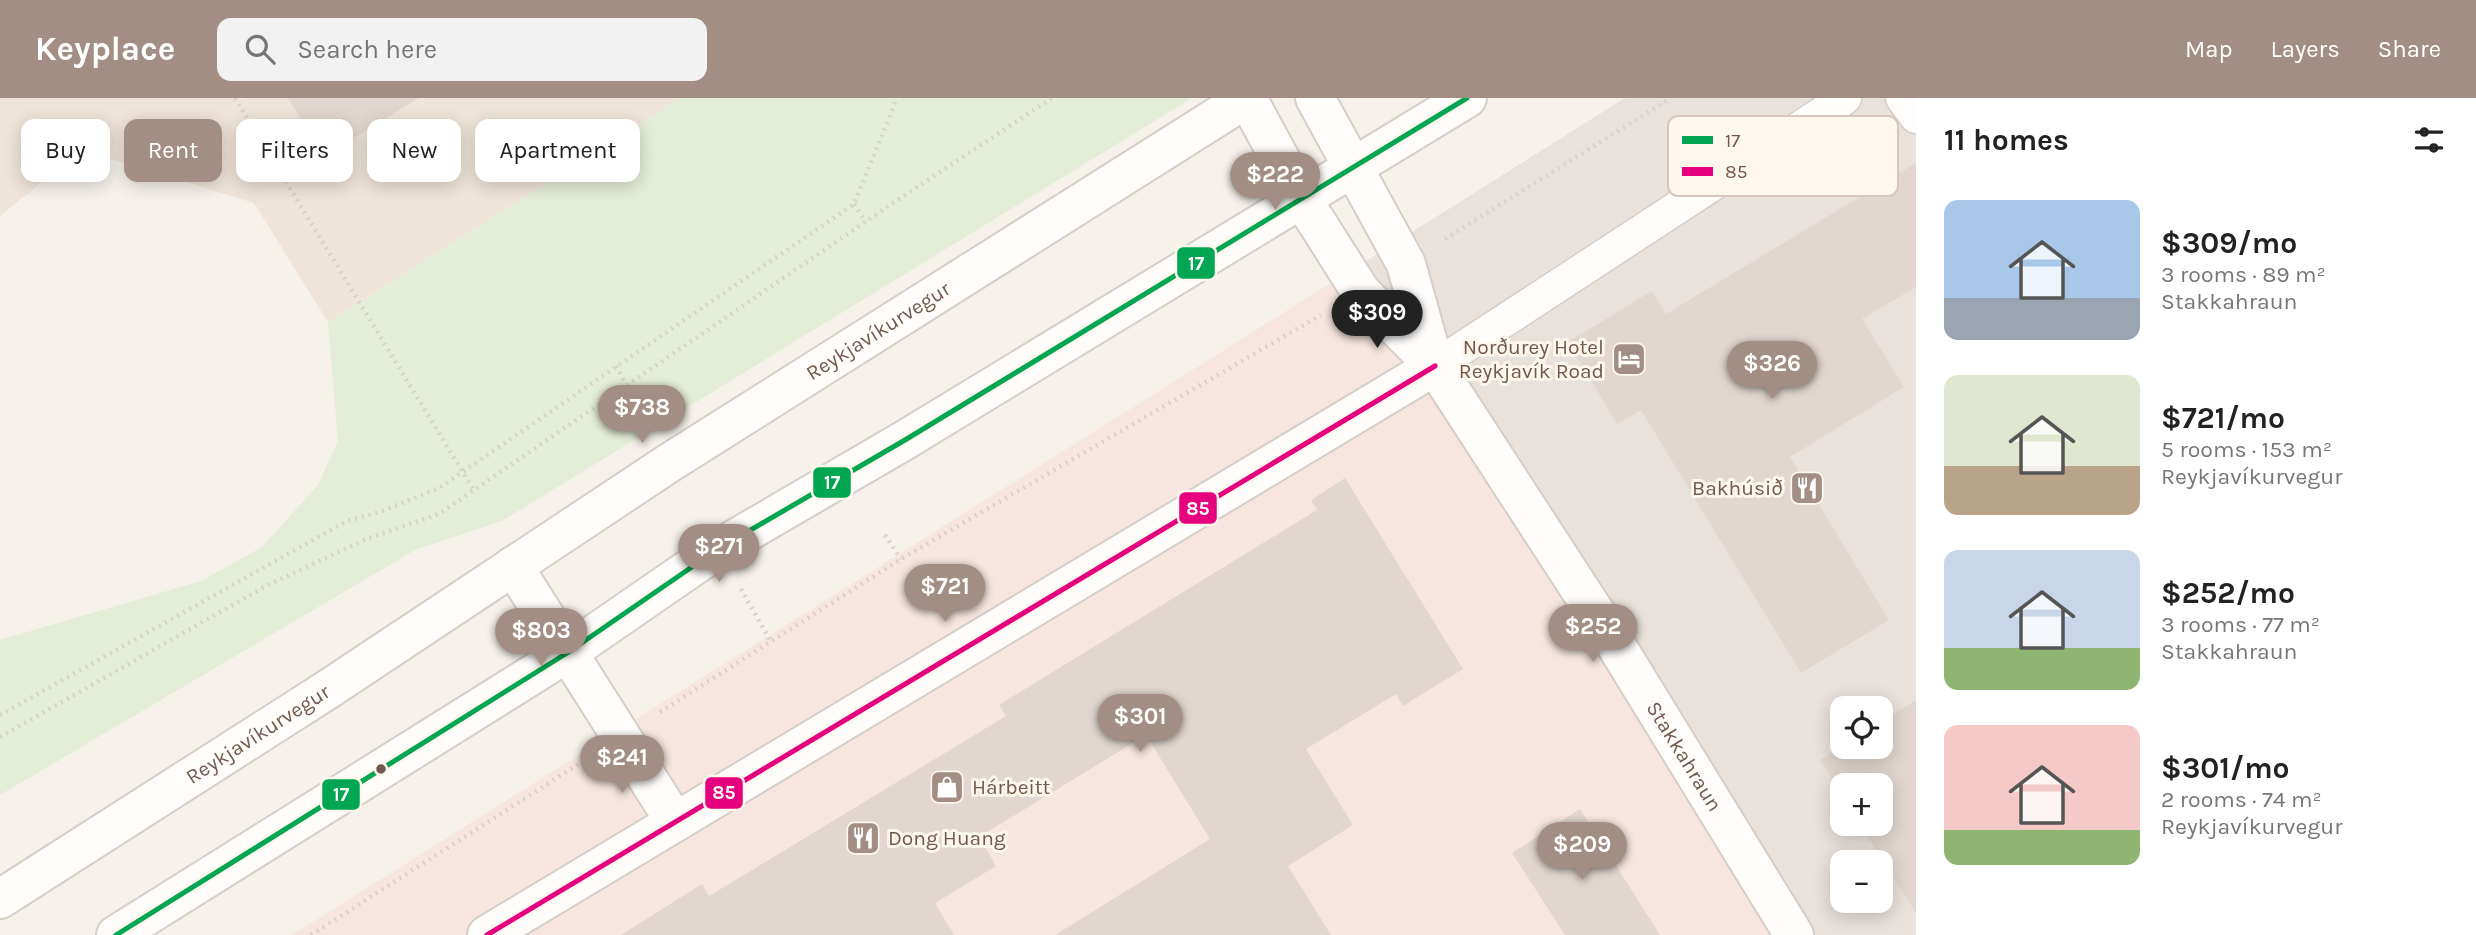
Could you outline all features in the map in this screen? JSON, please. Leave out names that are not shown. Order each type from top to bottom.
[{"type":"main road","name":"Stakkahraun","points":[[1247,98],[1302,199],[1361,292],[1434,366],[1619,649],[1794,935]]},
{"type":"main road","name":"Reykjavíkurvegur","points":[[0,899],[680,456],[1247,98]]},
{"type":"main road","name":"Stakkahraun","points":[[1315,98],[1356,168],[1406,264],[1434,366]]},
{"type":"main road","points":[[116,935],[567,653],[718,549],[905,440],[1467,98]]},
{"type":"main road","points":[[487,935],[674,820],[1434,366]]},
{"type":"main road","points":[[513,566],[674,820]]},
{"type":"main road","points":[[0,868],[74,851]]},
{"type":"lane","points":[[1817,116],[1845,98]]},
{"type":"lane","points":[[1902,98],[1916,117]]},
{"type":"lane","points":[[1434,366],[1695,196]]},
{"type":"path","points":[[235,98],[473,490]]},
{"type":"path","points":[[0,715],[347,521],[380,512],[439,488],[854,204],[897,98]]},
{"type":"path","points":[[0,737],[268,584],[366,539],[439,514],[1052,98]]},
{"type":"path","points":[[1406,264],[1671,98]]},
{"type":"path","points":[[854,204],[866,222]]},
{"type":"path","points":[[311,935],[901,559],[1361,292]]},
{"type":"path","points":[[616,366],[651,430]]},
{"type":"path","points":[[886,535],[901,559]]},
{"type":"path","points":[[738,583],[770,640]]},
{"type":"shaded area","points":[[0,98],[681,98],[640,124],[640,119],[475,119],[475,182],[549,182],[328,322],[254,203],[186,182],[222,182],[222,119],[124,119],[124,163],[110,159],[110,119],[21,119],[21,182],[42,182],[0,216]]},
{"type":"shaded area","points":[[1625,98],[1916,98],[1916,935],[1782,935],[1363,263]]},
{"type":"shaded area","points":[[1363,263],[1782,935],[292,935]]},
{"type":"green space","points":[[681,98],[1192,98],[502,521],[415,550],[0,795],[0,640],[201,581],[262,547],[318,485],[338,441],[328,322],[549,182],[640,182],[640,124]]},
{"type":"building","points":[[288,98],[419,98],[385,119],[367,119],[367,130],[353,138],[353,119],[301,119]]},
{"type":"building","points":[[1916,163],[1916,287],[1862,319],[1904,387],[1790,457],[1889,620],[1801,673],[1641,410],[1617,424],[1568,342],[1652,291],[1666,314],[1861,196],[1898,196],[1898,174]]},
{"type":"building","points":[[1345,478],[1463,669],[1403,706],[1396,694],[1306,749],[1353,825],[1288,866],[1331,935],[1055,935],[1210,839],[1146,735],[979,837],[996,866],[935,903],[954,935],[621,935],[702,884],[709,896],[1006,716],[999,705],[1317,510],[1311,500]]},
{"type":"building","points":[[1916,700],[1916,913],[1893,876],[1893,850],[1876,850],[1868,836],[1893,836],[1893,773],[1830,773],[1830,776],[1820,760],[1830,754],[1830,759],[1893,759],[1893,714]]},
{"type":"building","points":[[1580,809],[1660,935],[1565,935],[1512,853]]},
{"type":"transit line","name":"17","points":[[116,935],[567,653],[718,549],[905,440],[1467,98]]},
{"type":"transit line","name":"85","points":[[487,935],[1435,366]]},
{"type":"place","name":"Norðurey Hotel Reykjavík Road","points":[[1629,359]]},
{"type":"place","name":"Bakhúsið","points":[[1807,488]]},
{"type":"place","name":"Hárbeitt","points":[[947,787]]},
{"type":"place","name":"Dong Huang","points":[[863,838]]}]
